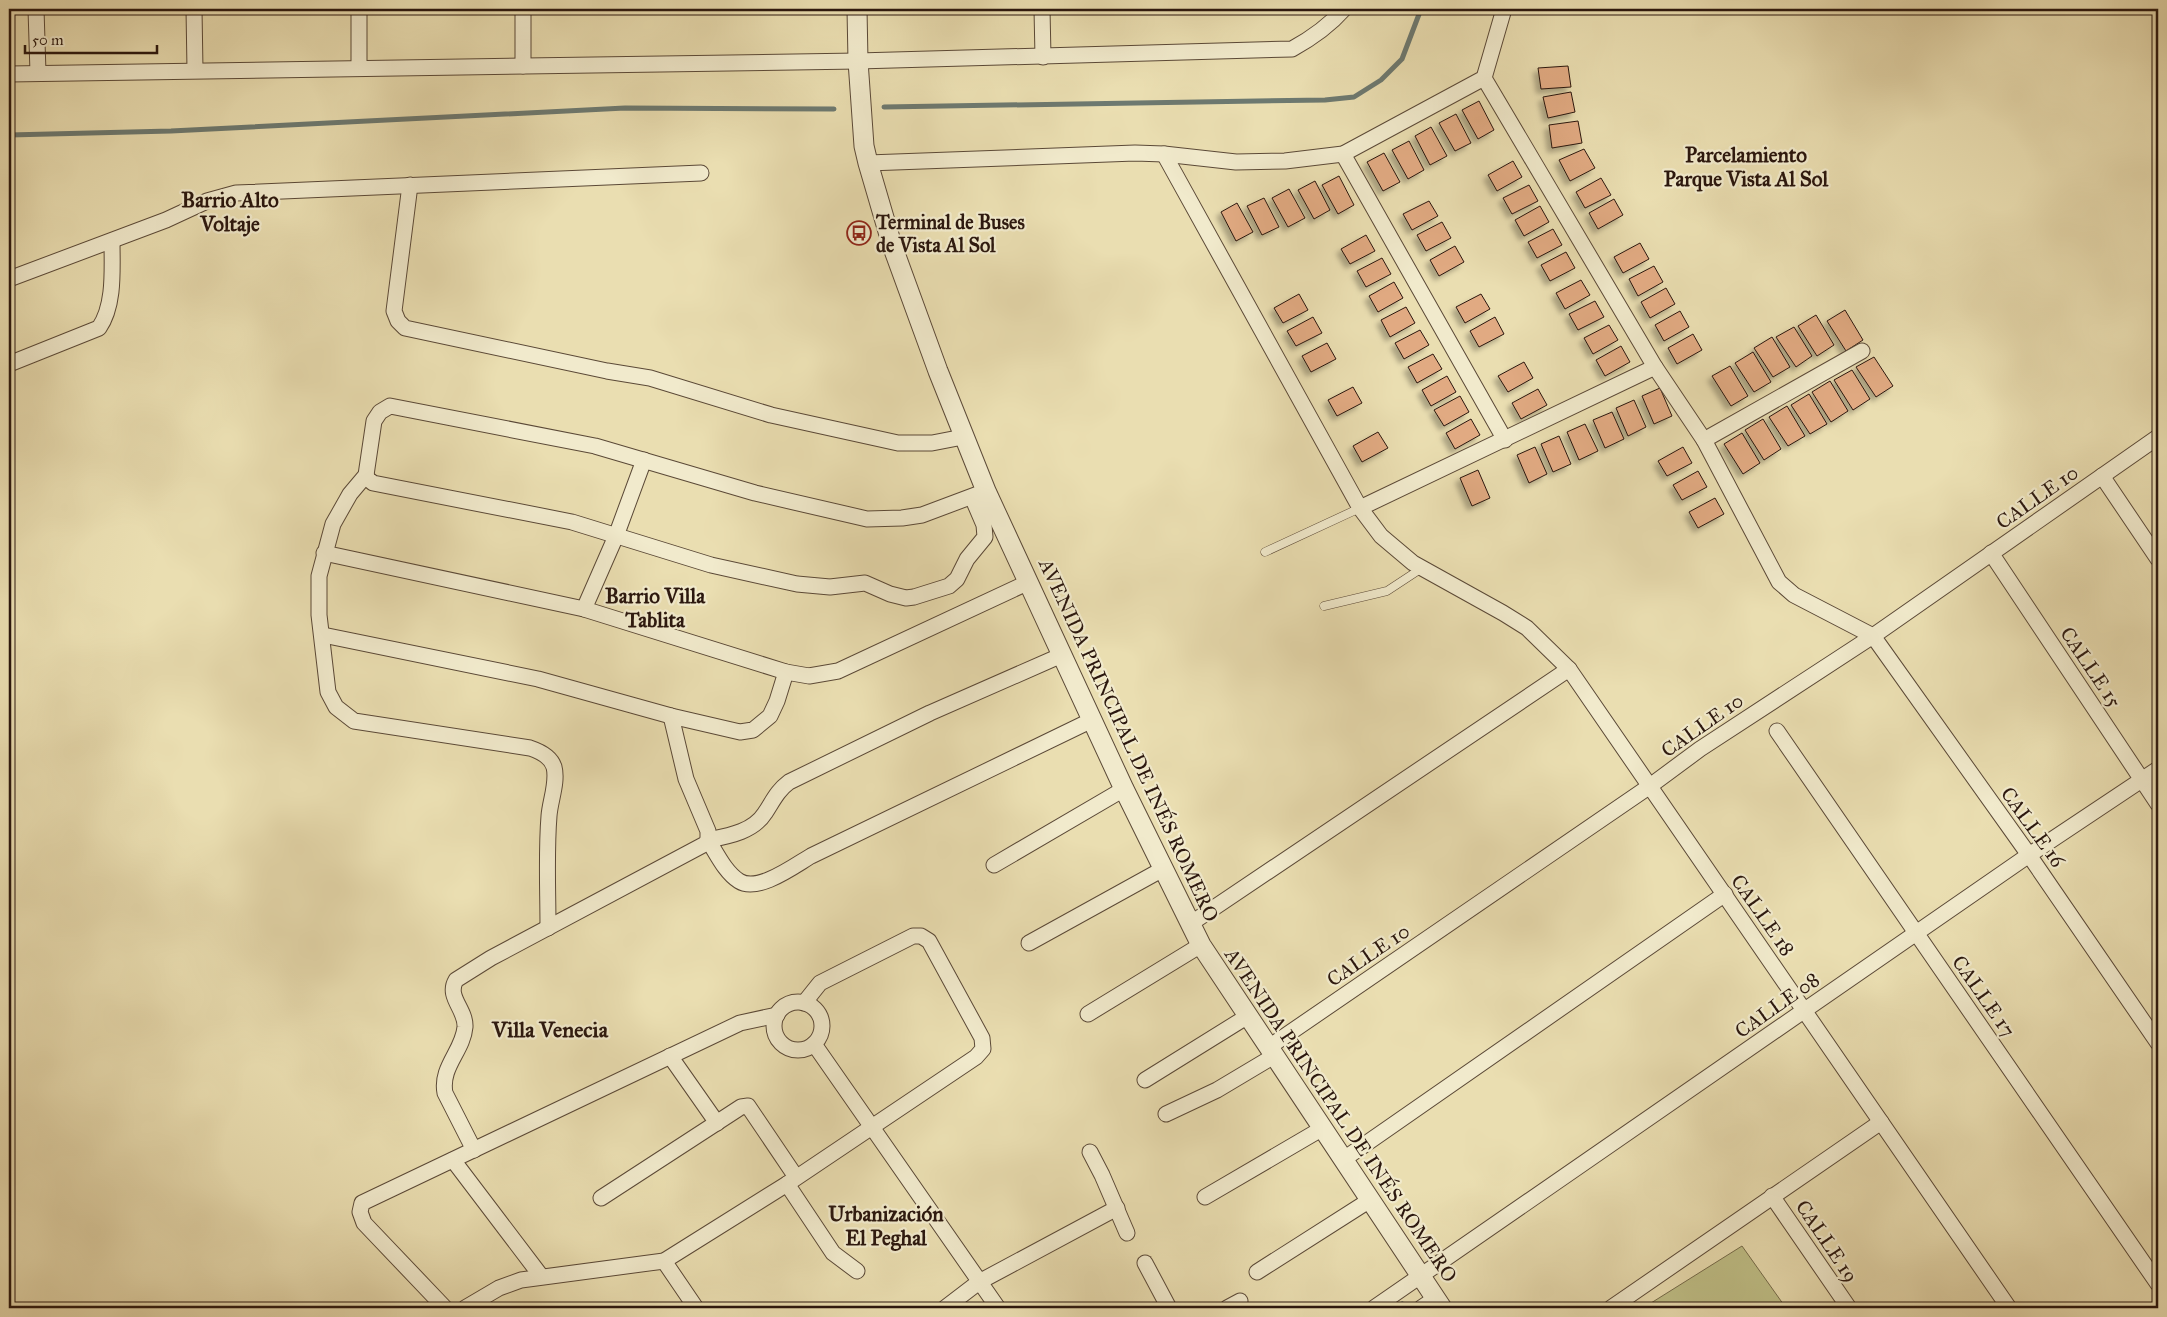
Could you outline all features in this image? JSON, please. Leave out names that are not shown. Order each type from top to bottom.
[{"type":"street","points":[[36,9],[38,73]]},
{"type":"street","points":[[194,9],[195,70]]},
{"type":"street","points":[[359,9],[359,68]]},
{"type":"street","points":[[523,9],[523,66]]},
{"type":"street","name":"AVENIDA PRINCIPAL DE INÉS ROMERO","points":[[857,9],[858,61],[866,154],[892,244],[963,437],[979,494],[1029,582],[1124,789],[1201,945],[1421,1276],[1433,1305]]},
{"type":"street","points":[[1042,9],[1043,57]]},
{"type":"street","points":[[9,74],[858,61],[1292,49],[1312,38],[1330,24],[1344,9]]},
{"type":"street","points":[[866,154],[1134,153],[1164,154],[1236,162],[1286,161],[1343,154],[1484,78],[1504,9]]},
{"type":"street","points":[[1484,78],[1655,367],[1704,440],[1779,582],[1794,595],[1873,636]]},
{"type":"street","name":"CALLE 18","points":[[1164,154],[1360,508],[1381,536],[1413,564],[1527,628],[1568,669],[2009,1308]]},
{"type":"street","points":[[1343,154],[1505,440]]},
{"type":"street","points":[[9,279],[166,220],[207,201],[236,193],[701,174]]},
{"type":"street","points":[[410,185],[394,311],[398,321],[405,328],[607,371],[650,378],[771,415],[898,443],[932,443],[963,437]]},
{"type":"street","points":[[9,364],[99,328],[104,321],[107,309],[112,273],[112,241]]},
{"type":"street","points":[[1704,440],[1862,351]]},
{"type":"street","points":[[1360,508],[1655,367]]},
{"type":"street","points":[[366,475],[368,480],[373,483],[572,522],[711,565],[797,584],[830,587],[864,583],[898,596],[914,597],[949,586],[957,579],[968,559],[985,537],[979,494],[922,515],[902,518],[867,519],[756,493],[595,446],[390,406],[380,412],[374,421],[366,475],[342,507],[333,524],[319,576],[318,596],[328,692],[336,706],[354,721],[530,748],[542,753],[549,760],[554,766],[554,782],[549,815],[548,928]]},
{"type":"street","name":"CALLE 10","points":[[1166,1114],[1217,1090],[1700,749],[1873,636],[2158,437]]},
{"type":"street","points":[[584,609],[616,536],[644,460]]},
{"type":"street","points":[[2102,476],[2158,559]]},
{"type":"street","points":[[324,553],[584,609],[786,672],[810,676],[838,671],[1029,582]]},
{"type":"street","name":"CALLE 15","points":[[1991,553],[2158,804]]},
{"type":"street","points":[[323,635],[538,679],[671,716],[740,732],[753,730],[764,722],[774,708],[786,672]]},
{"type":"street","name":"CALLE 16","points":[[1873,636],[2029,855],[2158,1043]]},
{"type":"street","points":[[474,1150],[445,1093],[444,1086],[446,1071],[465,1027],[463,1014],[453,996],[453,985],[456,980],[491,958],[701,847],[708,840],[731,836],[750,828],[763,816],[779,790],[789,782],[930,713],[1062,655]]},
{"type":"street","points":[[1190,924],[1568,669]]},
{"type":"street","points":[[671,716],[686,779],[708,832],[708,840],[727,869],[738,880],[749,884],[761,883],[811,856],[1092,720]]},
{"type":"street","name":"CALLE 17","points":[[1777,731],[2158,1284]]},
{"type":"street","name":"CALLE 08","points":[[1374,1308],[1916,932],[2158,769]]},
{"type":"street","points":[[994,865],[1124,789]]},
{"type":"street","points":[[1029,943],[1163,869]]},
{"type":"street","points":[[1344,1159],[1725,894]]},
{"type":"street","points":[[466,1308],[510,1283],[541,1276],[664,1261],[792,1181],[976,1057],[983,1049],[982,1038],[929,941],[921,936],[913,936],[820,983],[804,1003]]},
{"type":"street","points":[[1088,1014],[1201,945]]},
{"type":"street","points":[[804,1003],[815,1009],[822,1020],[821,1034],[814,1044],[802,1050],[789,1048],[783,1045],[775,1034],[774,1021],[776,1015],[788,1004],[804,1003]]},
{"type":"street","points":[[445,1308],[364,1223],[360,1212],[362,1203],[740,1023],[776,1015]]},
{"type":"street","points":[[1145,1080],[1248,1016]]},
{"type":"street","points":[[814,1044],[998,1308]]},
{"type":"street","points":[[670,1056],[717,1123]]},
{"type":"street","points":[[601,1198],[741,1107],[748,1106],[833,1253],[858,1271]]},
{"type":"street","points":[[1612,1308],[1881,1122]]},
{"type":"street","points":[[1205,1197],[1323,1128]]},
{"type":"street","points":[[1090,1152],[1127,1233]]},
{"type":"street","points":[[453,1160],[541,1276]]},
{"type":"street","name":"CALLE 19","points":[[1772,1196],[1848,1308]]},
{"type":"street","points":[[1257,1272],[1370,1200]]},
{"type":"street","points":[[945,1308],[979,1282],[1117,1208]]},
{"type":"street","points":[[664,1261],[696,1308]]},
{"type":"street","points":[[1145,1263],[1169,1308]]},
{"type":"lane","points":[[1265,552],[1360,508]]},
{"type":"lane","points":[[1324,606],[1387,591],[1422,568]]},
{"type":"green space","points":[[1742,1246],[1786,1308],[1643,1308]]},
{"type":"building","points":[[1568,66],[1571,87],[1541,89],[1538,68]]},
{"type":"building","points":[[1571,92],[1575,112],[1548,118],[1543,97]]},
{"type":"building","points":[[1479,101],[1494,130],[1478,139],[1462,110]]},
{"type":"building","points":[[1456,114],[1471,143],[1455,151],[1439,123]]},
{"type":"building","points":[[1578,121],[1582,143],[1552,148],[1549,125]]},
{"type":"building","points":[[1431,127],[1447,156],[1430,165],[1415,136]]},
{"type":"building","points":[[1409,141],[1424,170],[1408,179],[1392,150]]},
{"type":"building","points":[[1584,149],[1595,168],[1570,181],[1559,160]]},
{"type":"building","points":[[1384,153],[1400,182],[1383,191],[1367,162]]},
{"type":"building","points":[[1513,161],[1522,177],[1497,191],[1488,175]]},
{"type":"building","points":[[1339,176],[1354,205],[1338,214],[1322,185]]},
{"type":"building","points":[[1601,178],[1611,195],[1585,208],[1576,192]]},
{"type":"building","points":[[1315,181],[1330,210],[1314,219],[1298,190]]},
{"type":"building","points":[[1529,185],[1538,201],[1512,214],[1503,198]]},
{"type":"building","points":[[1289,189],[1305,218],[1288,227],[1272,198]]},
{"type":"building","points":[[1264,198],[1279,227],[1262,235],[1247,206]]},
{"type":"building","points":[[1614,199],[1623,215],[1598,229],[1589,213]]},
{"type":"building","points":[[1429,201],[1438,216],[1412,230],[1403,214]]},
{"type":"building","points":[[1237,203],[1253,232],[1236,241],[1221,212]]},
{"type":"building","points":[[1540,206],[1549,222],[1524,236],[1515,220]]},
{"type":"building","points":[[1442,222],[1451,238],[1426,251],[1417,235]]},
{"type":"building","points":[[1553,229],[1562,245],[1537,258],[1528,242]]},
{"type":"building","points":[[1366,235],[1375,251],[1350,264],[1341,249]]},
{"type":"building","points":[[1640,243],[1649,259],[1623,273],[1614,257]]},
{"type":"building","points":[[1455,246],[1464,262],[1439,276],[1430,260]]},
{"type":"building","points":[[1566,252],[1575,268],[1550,281],[1541,265]]},
{"type":"building","points":[[1382,258],[1391,274],[1366,287],[1357,271]]},
{"type":"building","points":[[1654,266],[1663,282],[1638,296],[1629,279]]},
{"type":"building","points":[[1581,280],[1590,295],[1565,309],[1556,293]]},
{"type":"building","points":[[1394,282],[1403,298],[1378,312],[1369,296]]},
{"type":"building","points":[[1666,288],[1675,304],[1650,318],[1641,302]]},
{"type":"building","points":[[1299,294],[1308,310],[1283,323],[1274,308]]},
{"type":"building","points":[[1481,294],[1490,309],[1465,323],[1456,307]]},
{"type":"building","points":[[1595,301],[1604,317],[1578,330],[1569,314]]},
{"type":"building","points":[[1406,307],[1415,323],[1390,337],[1381,320]]},
{"type":"building","points":[[1845,310],[1863,340],[1846,351],[1827,321]]},
{"type":"building","points":[[1680,311],[1689,327],[1664,341],[1655,325]]},
{"type":"building","points":[[1816,315],[1834,345],[1817,356],[1798,326]]},
{"type":"building","points":[[1313,317],[1322,333],[1296,346],[1287,331]]},
{"type":"building","points":[[1495,317],[1504,334],[1479,347],[1470,331]]},
{"type":"building","points":[[1609,325],[1618,340],[1593,354],[1584,338]]},
{"type":"building","points":[[1794,327],[1812,356],[1796,367],[1776,337]]},
{"type":"building","points":[[1420,330],[1429,345],[1404,359],[1395,343]]},
{"type":"building","points":[[1693,334],[1702,350],[1677,364],[1668,348]]},
{"type":"building","points":[[1772,337],[1790,367],[1773,377],[1754,348]]},
{"type":"building","points":[[1327,343],[1336,359],[1311,372],[1302,356]]},
{"type":"building","points":[[1621,346],[1630,362],[1605,376],[1596,360]]},
{"type":"building","points":[[1753,352],[1771,382],[1754,392],[1735,363]]},
{"type":"building","points":[[1433,354],[1442,369],[1417,383],[1408,367]]},
{"type":"building","points":[[1874,357],[1893,386],[1876,397],[1856,367]]},
{"type":"building","points":[[1524,362],[1533,378],[1508,392],[1498,376]]},
{"type":"building","points":[[1730,366],[1748,396],[1731,406],[1712,376]]},
{"type":"building","points":[[1852,370],[1870,399],[1853,410],[1834,380]]},
{"type":"building","points":[[1447,376],[1456,392],[1431,406],[1422,390]]},
{"type":"building","points":[[1830,381],[1848,411],[1831,422],[1812,392]]},
{"type":"building","points":[[1353,387],[1362,403],[1337,416],[1328,400]]},
{"type":"building","points":[[1660,388],[1672,416],[1654,424],[1642,396]]},
{"type":"building","points":[[1538,389],[1547,405],[1521,419],[1512,403]]},
{"type":"building","points":[[1809,394],[1827,424],[1810,434],[1791,405]]},
{"type":"building","points":[[1460,396],[1469,412],[1444,426],[1434,410]]},
{"type":"building","points":[[1634,400],[1646,427],[1628,436],[1616,408]]},
{"type":"building","points":[[1787,406],[1805,436],[1788,446],[1769,417]]},
{"type":"building","points":[[1612,412],[1624,439],[1605,448],[1593,420]]},
{"type":"building","points":[[1471,419],[1480,435],[1455,449],[1446,433]]},
{"type":"building","points":[[1763,419],[1781,449],[1764,460],[1745,430]]},
{"type":"building","points":[[1585,424],[1598,451],[1579,460],[1567,432]]},
{"type":"building","points":[[1378,432],[1388,448],[1362,462],[1353,446]]},
{"type":"building","points":[[1742,433],[1760,463],[1743,474],[1724,444]]},
{"type":"building","points":[[1559,436],[1571,464],[1553,472],[1541,444]]},
{"type":"building","points":[[1535,447],[1547,474],[1529,483],[1517,455]]},
{"type":"building","points":[[1683,447],[1692,463],[1667,476],[1658,461]]},
{"type":"building","points":[[1478,470],[1490,498],[1472,506],[1460,478]]},
{"type":"building","points":[[1698,471],[1707,487],[1682,500],[1673,485]]},
{"type":"building","points":[[1715,498],[1724,514],[1698,528],[1689,512]]},
{"type":"waterway","points":[[884,107],[1325,100],[1354,97],[1381,80],[1402,59],[1421,9]]},
{"type":"waterway","points":[[9,135],[171,131],[625,108],[834,109]]},
{"type":"waterway","points":[[1396,1308],[1402,1304]]},
{"type":"place","name":"Terminal de Buses de Vista Al Sol","points":[[859,233]]},
{"type":"district","name":"Parcelamiento Parque Vista Al Sol","points":[[1746,167]]},
{"type":"district","name":"Barrio Alto Voltaje","points":[[230,212]]},
{"type":"district","name":"Barrio Villa Tablita","points":[[655,608]]},
{"type":"district","name":"Villa Venecia","points":[[550,1029]]},
{"type":"district","name":"Urbanización El Peghal","points":[[886,1226]]}]
